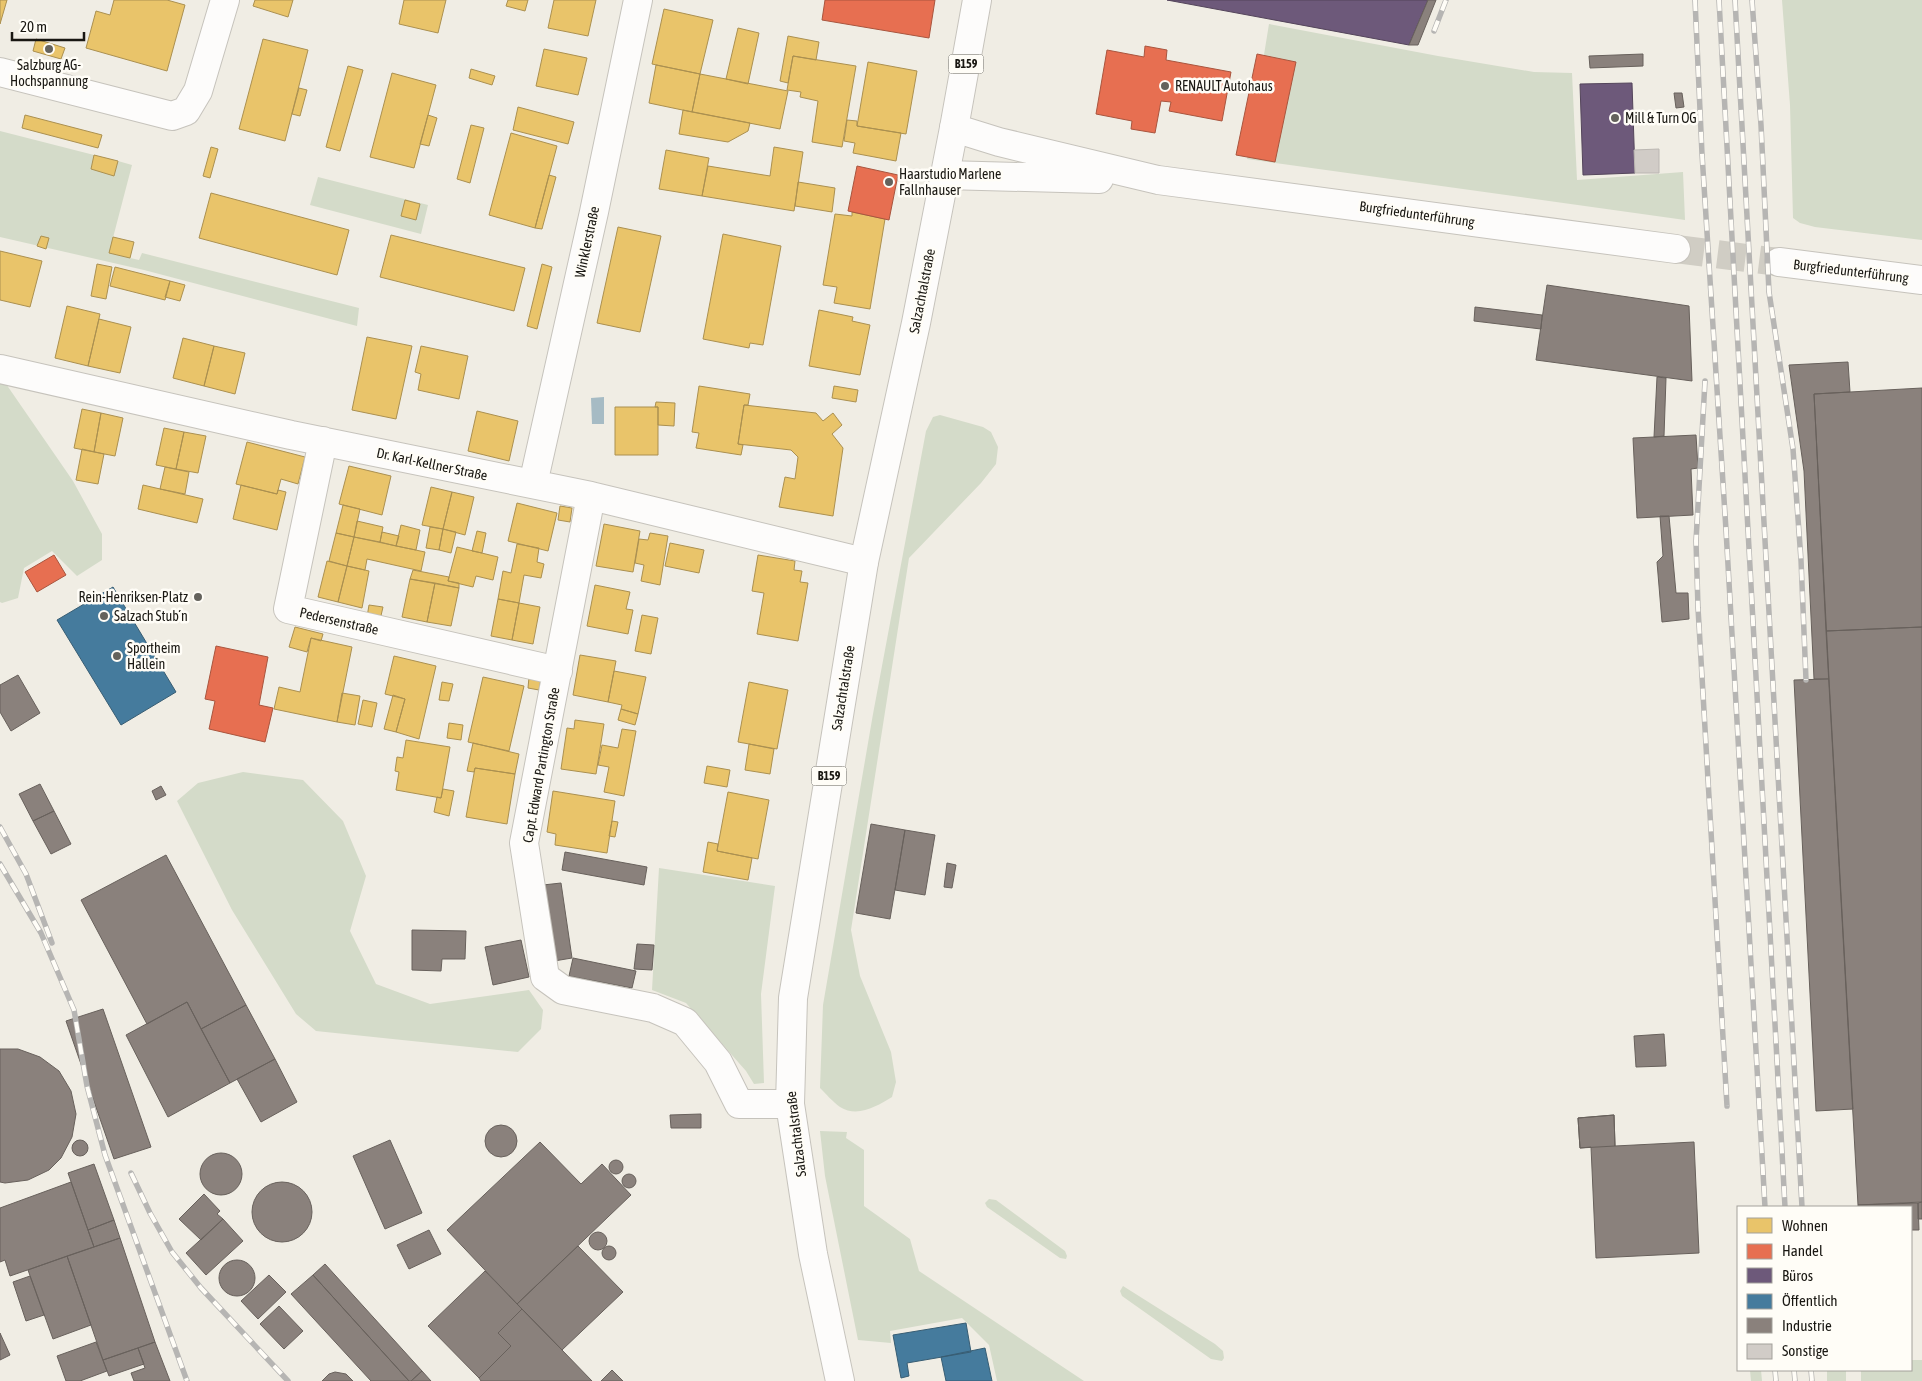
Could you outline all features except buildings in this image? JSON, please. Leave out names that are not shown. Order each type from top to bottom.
[{"type":"street","points":[[0,72],[172,116],[186,111],[198,91],[225,0]]},
{"type":"street","name":"Winklerstraße","points":[[533,484],[594,212],[638,0]]},
{"type":"street","name":"Salzachtalstraße","points":[[840,1381],[813,1254],[790,1104],[793,998],[864,562],[902,394],[946,175],[977,0]]},
{"type":"street","name":"Burgfriedunterführung","points":[[954,128],[999,142],[1158,180],[1676,249]]},
{"type":"street","name":"Burgfriedunterführung","points":[[946,175],[1158,180]]},
{"type":"street","name":"Burgfriedunterführung","points":[[1780,262],[1922,280]]},
{"type":"street","name":"Dr. Karl-Kellner Straße","points":[[0,369],[323,441],[591,496],[864,562]]},
{"type":"street","name":"Pedersenstraße","points":[[323,441],[288,609],[558,671]]},
{"type":"street","name":"Capt. Edward Partington Straße","points":[[591,496],[524,844],[544,977],[563,990],[653,1008],[685,1022],[718,1062],[739,1104],[790,1104]]},
{"type":"green space","points":[[1782,0],[1922,0],[1922,240],[1815,227],[1800,223],[1793,218],[1790,105]]},
{"type":"green space","points":[[1269,24],[1534,72],[1572,73],[1577,180],[1683,172],[1685,220],[1247,159]]},
{"type":"green space","points":[[0,131],[94,155],[91,169],[114,175],[118,161],[132,165],[109,253],[139,260],[142,253],[359,308],[357,326],[144,270],[0,237]]},
{"type":"green space","points":[[318,177],[428,205],[421,234],[310,205]]},
{"type":"green space","points":[[0,381],[4,381],[73,481],[102,534],[102,560],[77,576],[52,551],[24,568],[18,598],[2,603],[0,602]]},
{"type":"green space","points":[[940,415],[983,427],[991,432],[998,447],[996,464],[981,483],[909,558],[851,930],[860,976],[891,1052],[896,1082],[892,1097],[867,1110],[854,1111],[840,1107],[820,1088],[823,1005],[873,714],[926,431],[933,417]]},
{"type":"green space","points":[[243,772],[303,780],[343,821],[366,876],[350,931],[376,984],[430,1004],[529,990],[543,1010],[541,1029],[518,1052],[316,1031],[296,1014],[232,910],[177,801],[198,783]]},
{"type":"green space","points":[[659,868],[775,886],[761,994],[764,1083],[754,1084],[746,1071],[686,1003],[652,990]]},
{"type":"green space","points":[[820,1131],[847,1132],[846,1138],[864,1150],[864,1206],[910,1239],[919,1271],[1084,1381],[997,1381],[989,1345],[962,1318],[890,1331],[891,1343],[858,1340],[825,1176]]},
{"type":"green space","points":[[989,1199],[996,1200],[1065,1251],[1066,1259],[1060,1258],[987,1207],[985,1203]]},
{"type":"green space","points":[[1123,1286],[1215,1344],[1223,1351],[1224,1358],[1222,1361],[1211,1359],[1122,1296],[1120,1291]]},
{"type":"green space","points":[[1912,1360],[1922,1360],[1922,1381],[1861,1381],[1861,1371],[1912,1371]]},
{"type":"green space","points":[[1750,1371],[1761,1371],[1762,1381],[1751,1381]]},
{"type":"green space","points":[[1827,1371],[1846,1371],[1846,1381],[1827,1381]]},
{"type":"water","points":[[604,397],[604,424],[592,424],[591,398]]},
{"type":"tunnel","points":[[1676,249],[1779,262]]},
{"type":"railway","points":[[1434,31],[1446,0]]},
{"type":"railway","points":[[1695,0],[1702,154],[1726,530],[1765,1206]]},
{"type":"railway","points":[[1719,0],[1785,1206]]},
{"type":"railway","points":[[1735,0],[1802,1206]]},
{"type":"railway","points":[[1752,0],[1761,125],[1769,292],[1793,449],[1801,560],[1806,680]]},
{"type":"railway","points":[[1705,381],[1696,541],[1698,608],[1727,1106]]},
{"type":"railway","points":[[0,827],[26,874],[52,943]]},
{"type":"railway","points":[[0,864],[41,933],[74,1010],[87,1086],[105,1155],[187,1381]]},
{"type":"railway","points":[[131,1173],[150,1213],[172,1252],[201,1288],[288,1381]]},
{"type":"railway","points":[[1775,1371],[1776,1381]]},
{"type":"railway","points":[[1794,1371],[1795,1381]]},
{"type":"railway","points":[[1811,1371],[1812,1381]]},
{"type":"place","name":"Salzburg AG- Hochspannung","points":[[49,49]]},
{"type":"place","name":"RENAULT Autohaus","points":[[1165,86]]},
{"type":"place","name":"Mill & Turn OG","points":[[1615,118]]},
{"type":"place","name":"Haarstudio Marlene Fallnhauser","points":[[889,182]]},
{"type":"place","name":"Rein-Henriksen-Platz","points":[[198,597]]},
{"type":"place","name":"Salzach Stub´n","points":[[104,616]]},
{"type":"place","name":"Sportheim Hallein","points":[[117,656]]}]
